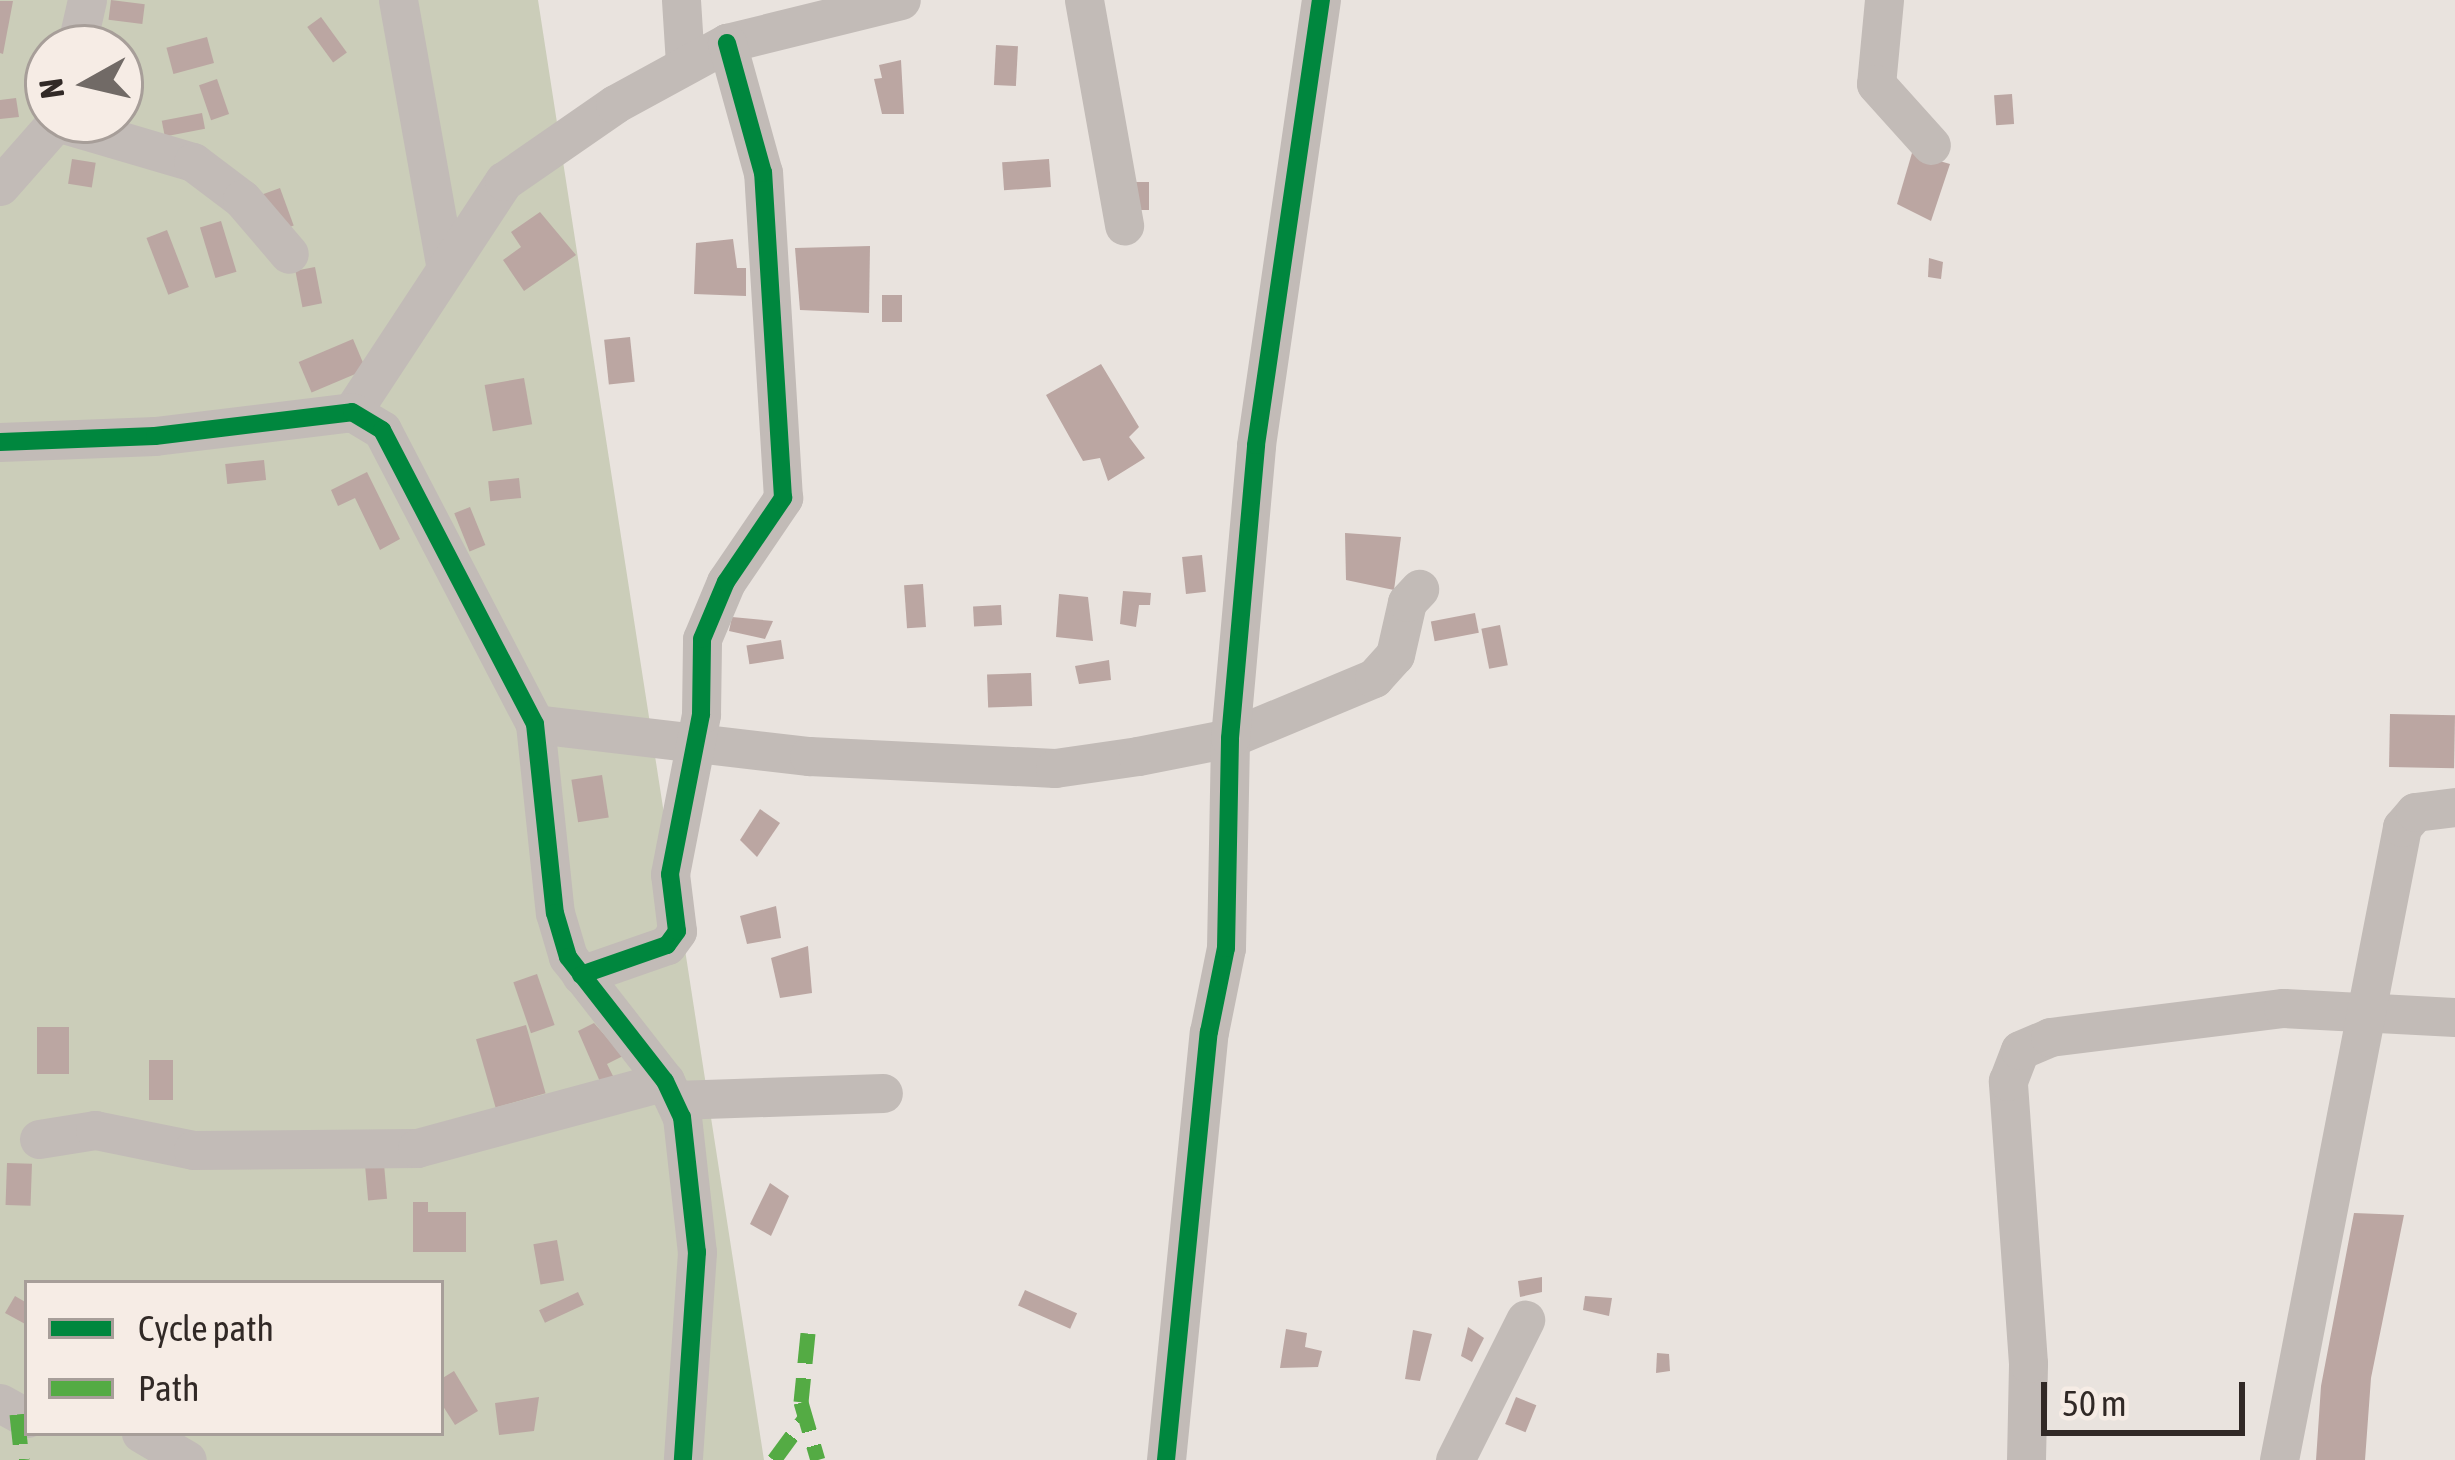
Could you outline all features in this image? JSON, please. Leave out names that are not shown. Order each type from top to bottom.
[{"type":"street","points":[[398,0],[445,266]]},
{"type":"street","points":[[681,0],[685,63]]},
{"type":"street","points":[[352,412],[504,182],[685,63],[727,43],[901,0]]},
{"type":"street","points":[[1084,0],[1124,225]]},
{"type":"street","points":[[1166,1460],[1206,1054],[1226,948],[1230,739],[1256,445],[1322,0]]},
{"type":"street","points":[[1884,0],[1876,84],[1931,145]]},
{"type":"street","points":[[581,975],[674,939],[670,874],[708,617],[783,498],[763,173],[727,43]]},
{"type":"street","points":[[0,186],[37,144]]},
{"type":"street","points":[[134,144],[193,162],[242,199],[289,254]]},
{"type":"street","points":[[0,442],[154,436],[352,412],[388,440],[535,724],[555,913],[581,975],[670,1090],[697,1252],[683,1460]]},
{"type":"street","points":[[535,724],[692,743],[1055,767],[1230,739],[1374,678],[1395,655],[1407,602],[1419,589]]},
{"type":"street","points":[[2278,1460],[2361,1007],[2377,968],[2402,827],[2415,812],[2455,807]]},
{"type":"street","points":[[2026,1460],[2028,1363],[2008,1081],[2020,1050],[2050,1037],[2201,1017],[2361,1007],[2455,1017]]},
{"type":"street","points":[[39,1139],[95,1130],[193,1150],[417,1148],[670,1090],[883,1093]]},
{"type":"street","points":[[1455,1460],[1525,1320]]},
{"type":"street","points":[[146,1436],[187,1460]]},
{"type":"green space","points":[[0,0],[538,0],[764,1460],[0,1460]]},
{"type":"building","points":[[111,0],[145,4],[142,24],[109,20]]},
{"type":"building","points":[[0,1],[13,1],[3,54],[0,53]]},
{"type":"building","points":[[321,17],[347,53],[333,63],[307,27]]},
{"type":"building","points":[[207,37],[214,63],[173,74],[166,48]]},
{"type":"building","points":[[996,45],[1018,46],[1016,86],[994,85]]},
{"type":"building","points":[[901,60],[904,114],[882,114],[874,79],[882,78],[879,65]]},
{"type":"building","points":[[217,79],[229,114],[211,120],[199,85]]},
{"type":"building","points":[[2012,94],[2014,124],[1996,125],[1994,95]]},
{"type":"building","points":[[16,98],[19,117],[0,119],[0,100]]},
{"type":"building","points":[[202,113],[205,129],[165,137],[162,121]]},
{"type":"building","points":[[1912,153],[1950,164],[1931,221],[1897,204]]},
{"type":"building","points":[[72,159],[96,163],[92,187],[68,184]]},
{"type":"building","points":[[1049,159],[1051,187],[1004,190],[1002,162]]},
{"type":"building","points":[[1128,182],[1149,182],[1149,210],[1128,210]]},
{"type":"building","points":[[280,188],[294,226],[276,232],[262,194]]},
{"type":"building","points":[[540,212],[576,255],[524,291],[503,260],[521,247],[511,232]]},
{"type":"building","points":[[221,221],[236,272],[215,278],[200,227]]},
{"type":"building","points":[[167,230],[189,287],[168,295],[146,238]]},
{"type":"building","points":[[733,239],[737,268],[746,268],[746,296],[694,294],[696,243]]},
{"type":"building","points":[[870,246],[869,313],[800,310],[795,248]]},
{"type":"building","points":[[1929,258],[1943,262],[1941,279],[1928,277]]},
{"type":"building","points":[[315,267],[322,303],[302,307],[295,271]]},
{"type":"building","points":[[882,295],[902,295],[902,322],[882,322]]},
{"type":"building","points":[[630,337],[635,382],[609,384],[604,340]]},
{"type":"building","points":[[353,339],[366,369],[312,392],[299,362]]},
{"type":"building","points":[[1101,364],[1139,427],[1129,437],[1145,458],[1108,481],[1100,458],[1083,461],[1046,395]]},
{"type":"building","points":[[524,378],[532,424],[493,431],[485,385]]},
{"type":"building","points":[[264,460],[266,480],[227,484],[225,464]]},
{"type":"building","points":[[367,472],[400,539],[380,550],[355,498],[338,506],[331,490]]},
{"type":"building","points":[[519,478],[521,498],[490,501],[488,481]]},
{"type":"building","points":[[470,507],[485,545],[470,551],[454,513]]},
{"type":"building","points":[[1345,533],[1401,537],[1394,590],[1346,580]]},
{"type":"building","points":[[1202,555],[1206,592],[1186,594],[1182,557]]},
{"type":"building","points":[[923,584],[926,627],[907,628],[904,585]]},
{"type":"building","points":[[1123,591],[1151,593],[1150,605],[1139,605],[1136,627],[1120,624]]},
{"type":"building","points":[[1059,594],[1088,597],[1093,641],[1056,637]]},
{"type":"building","points":[[1001,605],[1002,625],[974,626],[973,606]]},
{"type":"building","points":[[1475,613],[1479,633],[1435,641],[1431,622]]},
{"type":"building","points":[[732,617],[773,621],[765,639],[729,631]]},
{"type":"building","points":[[1500,625],[1508,665],[1489,669],[1481,629]]},
{"type":"building","points":[[781,640],[784,659],[749,664],[746,645]]},
{"type":"building","points":[[1109,660],[1111,680],[1079,684],[1075,666]]},
{"type":"building","points":[[1031,673],[1032,706],[988,708],[987,675]]},
{"type":"building","points":[[2390,714],[2455,715],[2454,768],[2389,767]]},
{"type":"building","points":[[602,775],[609,817],[578,822],[571,780]]},
{"type":"building","points":[[760,809],[780,823],[757,857],[740,840]]},
{"type":"building","points":[[776,906],[781,938],[747,944],[740,916]]},
{"type":"building","points":[[808,946],[812,993],[780,998],[771,958]]},
{"type":"building","points":[[537,974],[555,1025],[531,1033],[513,982]]},
{"type":"building","points":[[594,1023],[623,1056],[607,1064],[614,1078],[601,1084],[578,1031]]},
{"type":"building","points":[[526,1025],[546,1093],[496,1108],[476,1039]]},
{"type":"building","points":[[37,1027],[69,1027],[69,1074],[37,1074]]},
{"type":"building","points":[[149,1060],[173,1060],[173,1100],[149,1100]]},
{"type":"building","points":[[7,1163],[32,1164],[31,1206],[6,1205]]},
{"type":"building","points":[[384,1164],[387,1199],[368,1201],[365,1166]]},
{"type":"building","points":[[770,1183],[789,1196],[771,1236],[750,1224]]},
{"type":"building","points":[[413,1202],[428,1202],[428,1212],[466,1212],[466,1252],[413,1252]]},
{"type":"building","points":[[2354,1213],[2404,1215],[2371,1378],[2365,1460],[2316,1460],[2321,1386]]},
{"type":"building","points":[[557,1240],[564,1280],[540,1285],[533,1244]]},
{"type":"building","points":[[1542,1277],[1542,1292],[1520,1297],[1518,1281]]},
{"type":"building","points":[[1025,1290],[1077,1313],[1070,1329],[1018,1306]]},
{"type":"building","points":[[578,1292],[584,1305],[545,1323],[539,1310]]},
{"type":"building","points":[[15,1296],[24,1301],[24,1323],[5,1313]]},
{"type":"building","points":[[1585,1296],[1612,1298],[1609,1316],[1583,1310]]},
{"type":"building","points":[[1468,1327],[1484,1338],[1472,1362],[1461,1356]]},
{"type":"building","points":[[1286,1329],[1307,1333],[1305,1347],[1322,1351],[1318,1367],[1280,1368]]},
{"type":"building","points":[[1413,1330],[1432,1334],[1420,1381],[1405,1379]]},
{"type":"building","points":[[1657,1353],[1669,1354],[1670,1371],[1656,1373]]},
{"type":"building","points":[[454,1371],[478,1411],[455,1425],[444,1408],[444,1377]]},
{"type":"building","points":[[539,1397],[534,1431],[499,1435],[495,1403]]},
{"type":"building","points":[[1516,1397],[1536,1405],[1526,1432],[1505,1424]]},
{"type":"marked path","points":[[808,1333],[801,1402],[818,1460]]},
{"type":"marked path","points":[[17,1414],[22,1460]]},
{"type":"marked path","points":[[774,1460],[804,1419]]},
{"type":"cycle path","points":[[1166,1460],[1209,1032],[1226,948],[1230,738],[1256,445],[1321,0]]},
{"type":"cycle path","points":[[581,975],[667,945],[677,931],[670,874],[701,714],[702,639],[726,582],[783,498],[763,173],[727,43]]},
{"type":"cycle path","points":[[0,442],[155,436],[352,412],[382,430],[535,724],[555,913],[568,957],[665,1081],[682,1117],[697,1252],[683,1460]]}]
